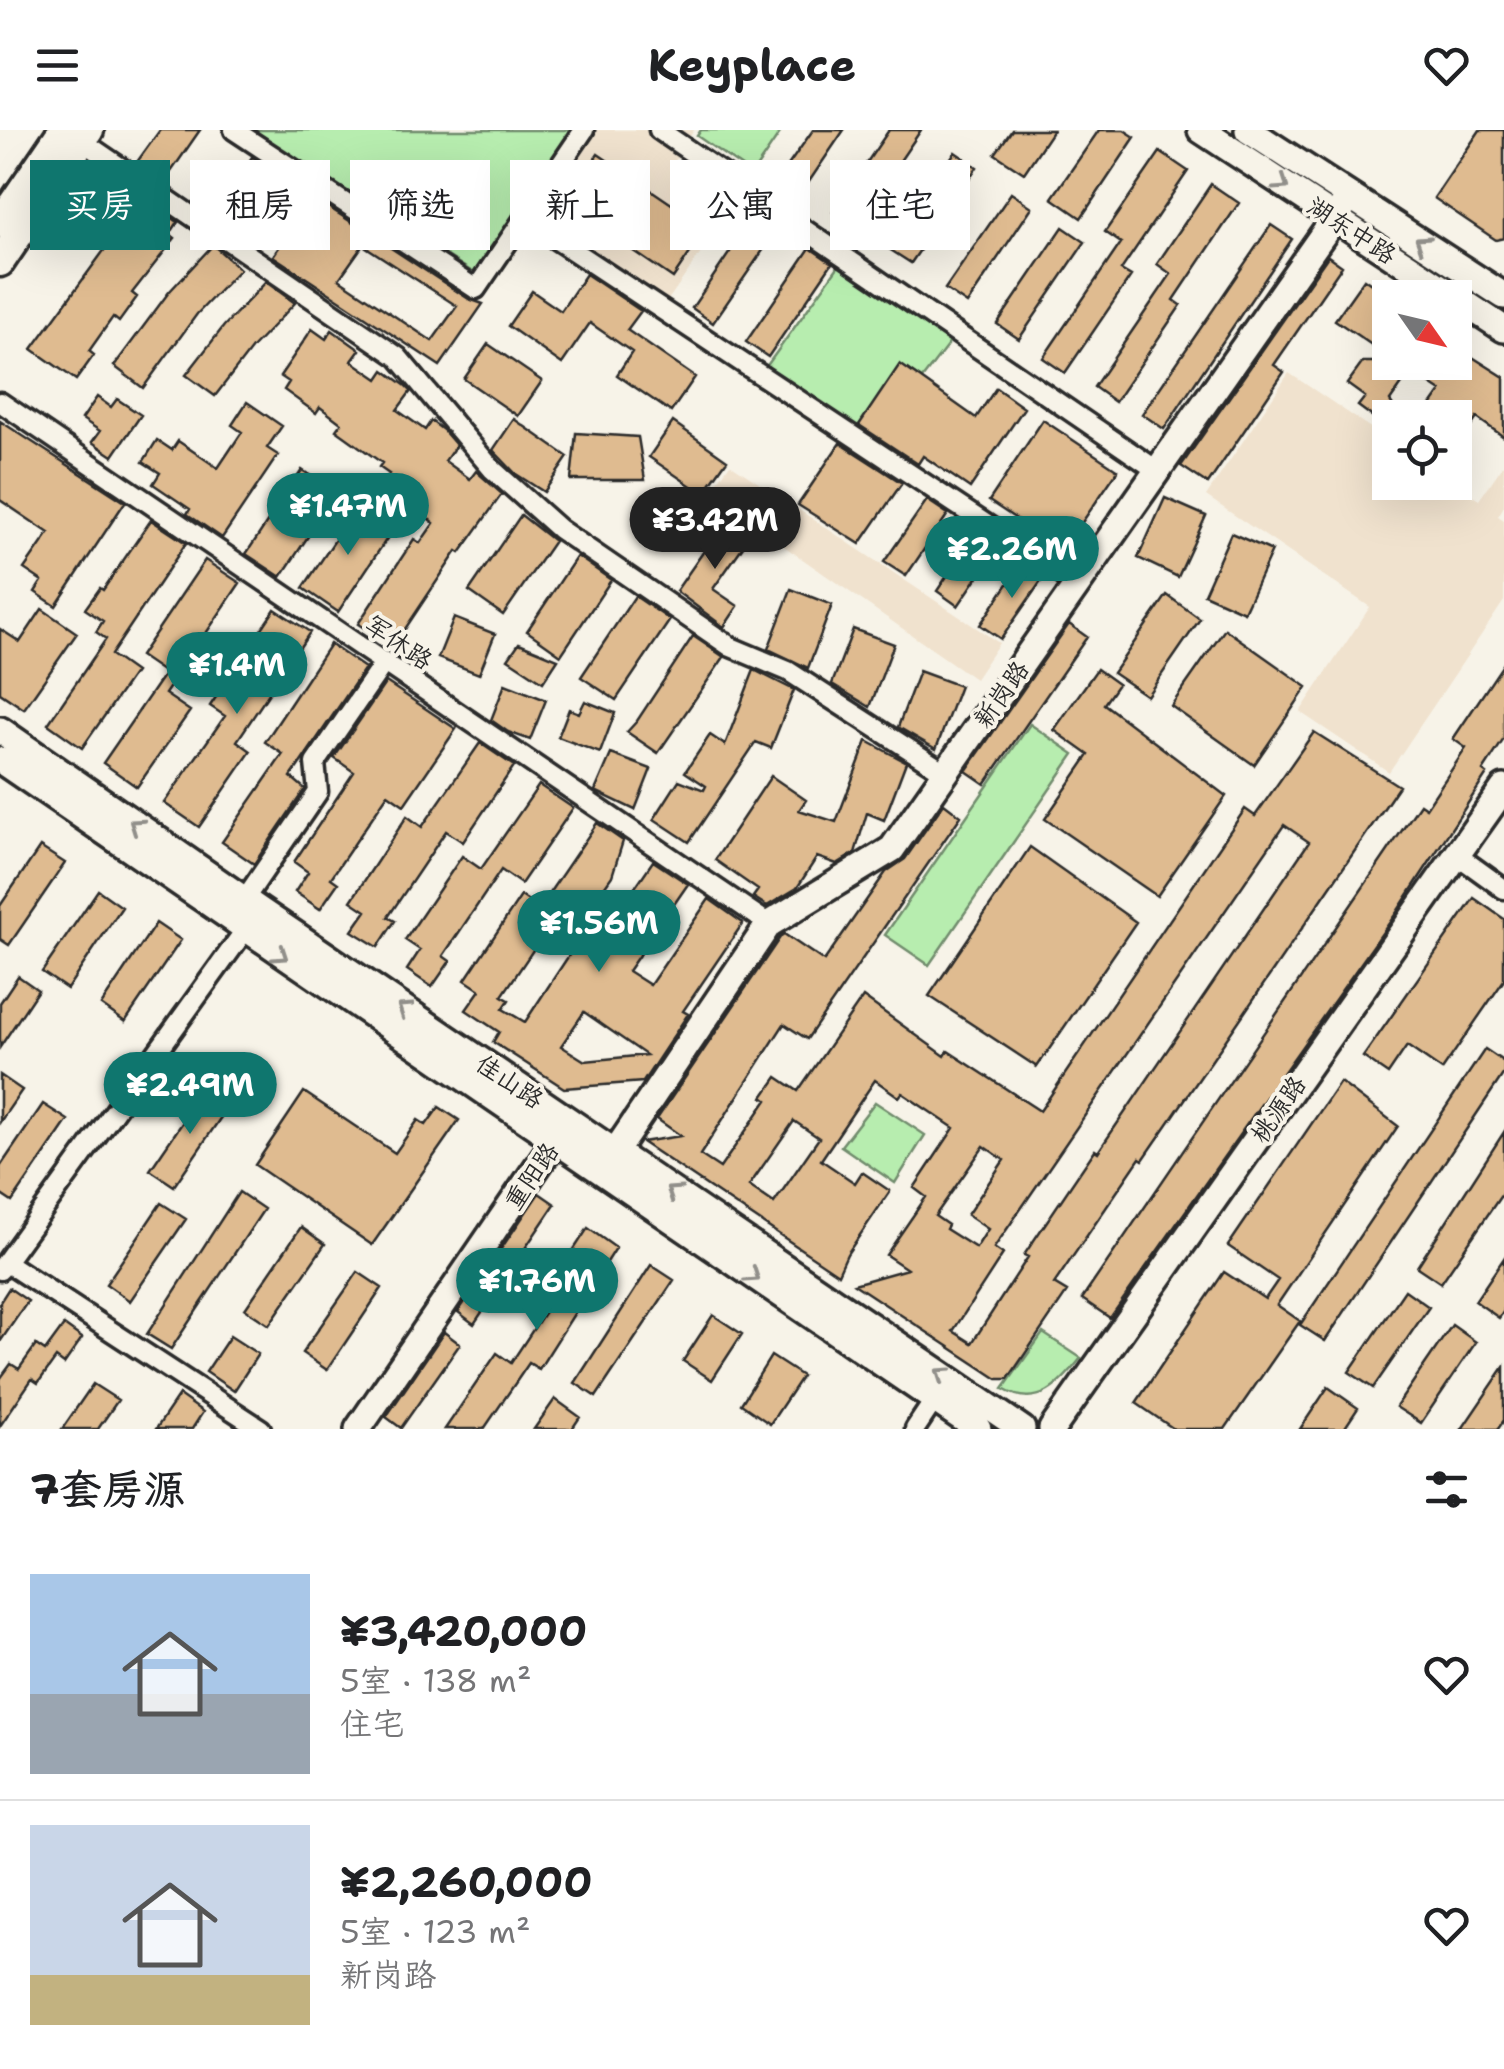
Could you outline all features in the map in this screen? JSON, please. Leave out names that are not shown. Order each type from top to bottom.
[{"type":"main road","points":[[0,224],[78,134]]},
{"type":"main road","points":[[0,262],[78,134]]},
{"type":"street","points":[[234,130],[476,289],[510,240]]},
{"type":"street","points":[[564,160],[584,130]]},
{"type":"street","points":[[659,130],[1158,471]]},
{"type":"street","name":"湖东中路","points":[[1201,130],[1504,329]]},
{"type":"street","name":"湖东中路","points":[[1248,130],[1504,296]]},
{"type":"street","points":[[78,134],[398,357],[492,469],[560,529],[731,648],[788,672],[946,773]]},
{"type":"street","name":"新岗路","points":[[615,1152],[769,924],[892,849],[1350,196]]},
{"type":"street","points":[[572,250],[1078,585]]},
{"type":"street","name":"军休路","points":[[0,402],[769,924]]},
{"type":"street","points":[[261,1429],[4,1266],[249,914],[318,792],[315,763],[384,663]]},
{"type":"street","name":"佳山路","points":[[0,730],[249,914],[562,1131],[978,1429]]},
{"type":"street","name":"佳山路","points":[[0,760],[249,914]]},
{"type":"street","name":"桃源路","points":[[1052,1429],[1504,788]]},
{"type":"street","points":[[1457,854],[1504,888]]},
{"type":"street","name":"佳山路","points":[[562,1131],[615,1152],[1022,1429]]},
{"type":"street","name":"重阳路","points":[[358,1429],[562,1131]]},
{"type":"street","points":[[915,1429],[935,1399]]},
{"type":"shaded area","points":[[229,130],[694,130],[676,160],[670,160],[670,250],[703,250],[668,300],[592,250],[650,250],[650,160],[510,160],[510,250],[518,250],[484,299],[410,250],[490,250],[490,160],[350,160],[350,210],[330,197],[330,160],[274,160]]},
{"type":"shaded area","points":[[1289,373],[1372,429],[1372,500],[1472,500],[1472,496],[1479,500],[1504,464],[1504,506],[1498,516],[1504,520],[1504,601],[1389,772],[1300,712],[1370,607],[1206,496]]},
{"type":"shaded area","points":[[730,464],[999,643],[975,679],[709,494]]},
{"type":"green space","points":[[251,130],[575,130],[555,160],[510,160],[510,226],[477,275],[438,250],[490,250],[490,160],[350,160],[350,194],[330,181],[330,160],[298,160]]},
{"type":"green space","points":[[701,130],[782,130],[762,160],[732,160],[697,136]]},
{"type":"green space","points":[[840,264],[951,341],[922,379],[900,365],[858,427],[766,367]]},
{"type":"green space","points":[[1030,724],[1074,754],[929,965],[885,935]]},
{"type":"green space","points":[[875,1102],[925,1135],[895,1183],[841,1146]]},
{"type":"green space","points":[[1043,1333],[1081,1358],[1056,1385],[1038,1396],[1016,1395],[1003,1389]]},
{"type":"building","points":[[160,130],[200,130],[170,173],[170,160],[138,160]]},
{"type":"building","points":[[813,130],[844,130],[810,180],[810,160],[792,160]]},
{"type":"building","points":[[889,130],[921,130],[901,160],[869,160]]},
{"type":"building","points":[[1012,130],[1053,130],[1024,173],[995,154]]},
{"type":"building","points":[[1099,130],[1124,130],[1135,137],[1081,218],[1052,198]]},
{"type":"building","points":[[1480,130],[1504,130],[1504,238],[1496,240],[1434,198]]},
{"type":"building","points":[[955,152],[967,160],[950,160]]},
{"type":"building","points":[[1160,152],[1188,171],[1121,270],[1131,276],[1065,373],[1043,358],[1121,243],[1105,232]]},
{"type":"building","points":[[1211,184],[1239,203],[1174,300],[1181,305],[1115,402],[1094,387],[1171,274],[1157,264]]},
{"type":"building","points":[[650,189],[670,203],[670,250],[692,250],[673,278],[632,250],[650,250]]},
{"type":"building","points":[[1011,193],[1032,207],[967,304],[945,289]]},
{"type":"building","points":[[330,208],[350,221],[350,250],[359,250],[339,279],[432,341],[457,306],[371,250],[394,250],[483,304],[440,366],[273,256],[277,250],[330,250]]},
{"type":"building","points":[[170,216],[178,222],[170,234]]},
{"type":"building","points":[[1271,225],[1292,239],[1164,429],[1142,414]]},
{"type":"building","points":[[1063,227],[1085,242],[1019,339],[997,324]]},
{"type":"building","points":[[810,248],[832,263],[768,357],[746,342]]},
{"type":"building","points":[[104,250],[166,250],[132,293],[137,297],[119,322],[113,317],[89,351],[94,355],[76,380],[32,349]]},
{"type":"building","points":[[208,250],[219,250],[240,269],[197,314],[143,388],[114,366],[169,292]]},
{"type":"building","points":[[731,250],[763,250],[713,323],[692,308]]},
{"type":"building","points":[[891,250],[920,250],[911,263]]},
{"type":"building","points":[[1328,256],[1342,266],[1274,365],[1284,372],[1208,484],[1181,466]]},
{"type":"building","points":[[586,274],[641,311],[627,330],[695,377],[671,412],[617,375],[632,352],[590,323],[562,364],[508,326],[532,291],[561,311]]},
{"type":"building","points":[[1364,279],[1372,285],[1372,345],[1335,320]]},
{"type":"building","points":[[266,282],[295,303],[252,348],[215,396],[186,375],[224,326]]},
{"type":"building","points":[[312,329],[326,339],[332,330],[360,350],[352,361],[378,379],[384,370],[406,386],[411,391],[397,410],[425,430],[431,421],[443,430],[456,445],[445,461],[470,479],[476,471],[502,494],[460,553],[457,551],[393,647],[358,624],[414,539],[420,543],[434,523],[425,516],[427,513],[383,482],[389,474],[379,467],[382,463],[336,430],[341,423],[320,407],[316,413],[284,390],[289,382],[280,376]]},
{"type":"building","points":[[488,344],[542,381],[518,416],[464,379]]},
{"type":"building","points":[[1472,357],[1504,377],[1504,437],[1477,418],[1472,425],[1472,400],[1435,400],[1441,391],[1424,380],[1472,380]]},
{"type":"building","points":[[1363,362],[1372,362],[1372,380],[1405,380],[1391,400],[1372,400],[1372,416],[1358,406],[1365,397],[1347,384]]},
{"type":"building","points":[[900,364],[976,418],[996,388],[1024,408],[970,488],[923,456],[918,464],[859,425]]},
{"type":"building","points":[[97,397],[111,407],[117,399],[141,415],[113,456],[92,442],[100,431],[82,419]]},
{"type":"building","points":[[247,402],[282,426],[267,448],[278,455],[222,538],[187,514],[190,509],[153,484],[160,473],[143,462],[157,440],[172,450],[178,441],[218,468],[242,432],[232,425]]},
{"type":"building","points":[[514,419],[568,457],[544,492],[516,474],[493,450]]},
{"type":"building","points":[[1043,420],[1118,470],[1063,550],[989,501]]},
{"type":"building","points":[[0,421],[125,502],[56,606],[35,592],[42,581],[24,569],[49,533],[0,500]]},
{"type":"building","points":[[673,422],[727,460],[703,494],[649,457]]},
{"type":"building","points":[[576,433],[638,437],[645,480],[571,480]]},
{"type":"building","points":[[840,443],[902,483],[860,544],[798,505]]},
{"type":"building","points":[[302,470],[337,493],[281,577],[246,554]]},
{"type":"building","points":[[1165,498],[1206,516],[1178,577],[1138,558]]},
{"type":"building","points":[[927,500],[948,514],[906,576],[884,562]]},
{"type":"building","points":[[359,504],[394,528],[338,612],[303,588]]},
{"type":"building","points":[[521,515],[554,541],[503,615],[469,591]]},
{"type":"building","points":[[729,515],[753,532],[713,589],[738,606],[724,627],[676,591]]},
{"type":"building","points":[[151,520],[186,543],[111,655],[135,672],[82,748],[48,724],[106,639],[96,632],[103,621],[85,609],[100,588],[103,590]]},
{"type":"building","points":[[976,533],[998,547],[958,606],[937,591]]},
{"type":"building","points":[[1231,533],[1272,551],[1244,612],[1204,594]]},
{"type":"building","points":[[577,556],[611,580],[561,655],[527,631]]},
{"type":"building","points":[[205,560],[240,583],[165,694],[190,711],[137,787],[103,763],[165,673],[140,656]]},
{"type":"building","points":[[1022,563],[1044,577],[1001,639],[980,625]]},
{"type":"building","points":[[791,589],[832,605],[808,668],[768,649]]},
{"type":"building","points":[[1167,595],[1200,619],[1147,696],[1113,673]]},
{"type":"building","points":[[635,596],[670,620],[616,700],[581,677]]},
{"type":"building","points":[[42,609],[77,633],[24,709],[0,693],[0,629],[20,642]]},
{"type":"building","points":[[275,609],[310,632],[237,741],[251,751],[199,827],[164,803],[225,716],[210,706]]},
{"type":"building","points":[[454,618],[495,634],[479,674],[438,658]]},
{"type":"building","points":[[1069,624],[1087,637],[985,784],[966,771]]},
{"type":"building","points":[[853,629],[894,644],[870,707],[832,684]]},
{"type":"building","points":[[1225,629],[1307,687],[1254,765],[1171,706]]},
{"type":"building","points":[[693,636],[724,657],[658,753],[627,732]]},
{"type":"building","points":[[519,643],[558,659],[543,682],[508,659]]},
{"type":"building","points":[[330,644],[365,668],[291,777],[305,789],[254,864],[222,842],[283,754],[265,742]]},
{"type":"building","points":[[1504,663],[1504,739],[1483,771],[1487,774],[1397,912],[1110,1318],[1082,1299],[1420,804],[1426,808],[1466,748],[1453,739]]},
{"type":"building","points":[[1097,669],[1118,684],[1104,704],[1226,796],[1157,896],[1045,819],[1089,755],[1054,730]]},
{"type":"building","points":[[754,670],[794,690],[771,748],[756,742],[689,842],[654,819],[679,780],[704,790],[706,786],[685,772],[710,735],[725,745]]},
{"type":"building","points":[[919,671],[960,686],[936,749],[898,727]]},
{"type":"building","points":[[386,682],[456,729],[404,805],[388,794],[331,878],[338,883],[320,909],[295,892],[308,872],[294,862],[354,772],[334,758]]},
{"type":"building","points":[[505,684],[546,700],[530,740],[491,720]]},
{"type":"building","points":[[585,701],[615,713],[600,753],[558,737],[569,709],[579,713]]},
{"type":"building","points":[[1314,732],[1399,786],[1054,1284],[1067,1292],[1008,1379],[998,1379],[854,1284],[907,1269],[886,1255],[926,1197],[914,1188],[954,1128],[902,1093],[899,1097],[875,1080],[821,1160],[855,1183],[862,1172],[890,1191],[838,1274],[642,1142],[681,1136],[657,1119],[781,936],[784,934],[824,961],[886,872],[905,859],[944,803],[961,816],[807,1039],[784,1024],[700,1155],[720,1168],[767,1100],[763,1097],[777,1077],[798,1091],[863,997],[945,1056],[948,1051],[1040,1111],[1245,809],[1255,816]],"holes":[[[1284,825],[1309,842],[1024,1255],[1028,1257],[972,1343],[953,1331],[1003,1254],[994,1248]],[[794,1121],[819,1138],[774,1203],[749,1186]],[[984,1146],[1004,1160],[967,1215],[988,1229],[976,1248],[946,1229],[948,1225],[935,1216]]]},
{"type":"building","points":[[867,741],[906,762],[884,820],[867,813],[855,853],[837,864],[817,857],[797,888],[767,906],[753,897],[758,890],[715,860],[771,776],[806,800],[799,810],[836,822]]},
{"type":"building","points":[[480,743],[514,766],[463,842],[446,831],[388,917],[395,921],[378,947],[352,931],[366,911],[351,901],[407,816],[422,827]]},
{"type":"building","points":[[611,754],[651,769],[635,810],[595,791]]},
{"type":"building","points":[[539,785],[573,808],[521,884],[501,870],[443,956],[450,961],[432,987],[407,970],[420,950],[405,940],[462,856],[481,869]]},
{"type":"building","points":[[597,823],[623,841],[612,876],[579,923],[560,910],[502,996],[509,1000],[503,1009],[525,1022],[581,937],[595,946],[653,861],[688,884],[628,971],[650,985],[709,899],[743,923],[683,1011],[688,1014],[643,1082],[564,1088],[493,1042],[499,1032],[466,1010],[480,990],[465,980],[521,896],[539,908]],"holes":[[[584,1012],[646,1055],[585,1061],[561,1046]]]},
{"type":"building","points":[[40,847],[65,863],[9,945],[0,939],[0,906]]},
{"type":"building","points":[[1030,847],[1136,922],[1037,1067],[929,996]]},
{"type":"building","points":[[98,890],[122,907],[67,989],[42,972]]},
{"type":"building","points":[[1474,898],[1504,919],[1504,980],[1442,1070],[1407,1046],[1388,1074],[1363,1057]]},
{"type":"building","points":[[156,923],[181,940],[125,1022],[101,1005]]},
{"type":"building","points":[[18,976],[38,990],[0,1047],[0,1003]]},
{"type":"building","points":[[1485,1049],[1504,1062],[1504,1073],[1325,1341],[1300,1325]]},
{"type":"building","points":[[0,1075],[22,1090],[0,1122]]},
{"type":"building","points":[[1340,1082],[1398,1126],[1277,1305],[1300,1321],[1225,1429],[1174,1429],[1136,1403],[1224,1272],[1265,1299],[1278,1280],[1228,1246]]},
{"type":"building","points":[[206,1088],[230,1104],[174,1186],[150,1170]]},
{"type":"building","points":[[304,1092],[395,1153],[418,1120],[426,1125],[439,1107],[459,1120],[372,1245],[255,1165]]},
{"type":"building","points":[[43,1104],[68,1120],[12,1202],[0,1194],[0,1167]]},
{"type":"building","points":[[1504,1132],[1504,1191],[1441,1283],[1417,1267]]},
{"type":"building","points":[[239,1192],[264,1209],[171,1349],[147,1334]]},
{"type":"building","points":[[539,1193],[555,1204],[474,1324],[458,1312]]},
{"type":"building","points":[[161,1203],[186,1219],[130,1301],[106,1284]]},
{"type":"building","points":[[301,1227],[325,1244],[269,1325],[245,1309]]},
{"type":"building","points":[[588,1228],[616,1248],[539,1369],[529,1363],[484,1429],[445,1429],[497,1353],[511,1363],[548,1307],[540,1301]]},
{"type":"building","points":[[1504,1258],[1504,1311],[1499,1318],[1475,1301]]},
{"type":"building","points":[[651,1265],[674,1280],[596,1397],[575,1383]]},
{"type":"building","points":[[358,1272],[382,1288],[327,1370],[302,1353]]},
{"type":"building","points":[[9,1288],[28,1301],[0,1342],[0,1302]]},
{"type":"building","points":[[1405,1290],[1429,1307],[1373,1388],[1349,1372]]},
{"type":"building","points":[[713,1315],[742,1334],[712,1380],[683,1361]]},
{"type":"building","points":[[64,1325],[82,1338],[64,1364],[56,1358],[38,1383],[32,1379],[0,1426],[0,1379],[11,1364],[19,1369],[36,1345],[45,1351]]},
{"type":"building","points":[[1452,1325],[1476,1342],[1421,1423],[1396,1407]]},
{"type":"building","points":[[444,1332],[460,1344],[401,1428],[386,1417]]},
{"type":"building","points":[[230,1336],[258,1354],[234,1391],[206,1372]]},
{"type":"building","points":[[771,1356],[802,1376],[770,1424],[741,1404]]},
{"type":"building","points":[[1504,1367],[1504,1420],[1498,1429],[1462,1429]]},
{"type":"building","points":[[93,1384],[118,1400],[98,1429],[62,1429]]},
{"type":"building","points":[[1328,1387],[1358,1408],[1344,1429],[1300,1429]]},
{"type":"building","points":[[179,1395],[203,1412],[192,1429],[156,1429]]},
{"type":"building","points":[[555,1399],[580,1417],[572,1429],[534,1429]]}]
